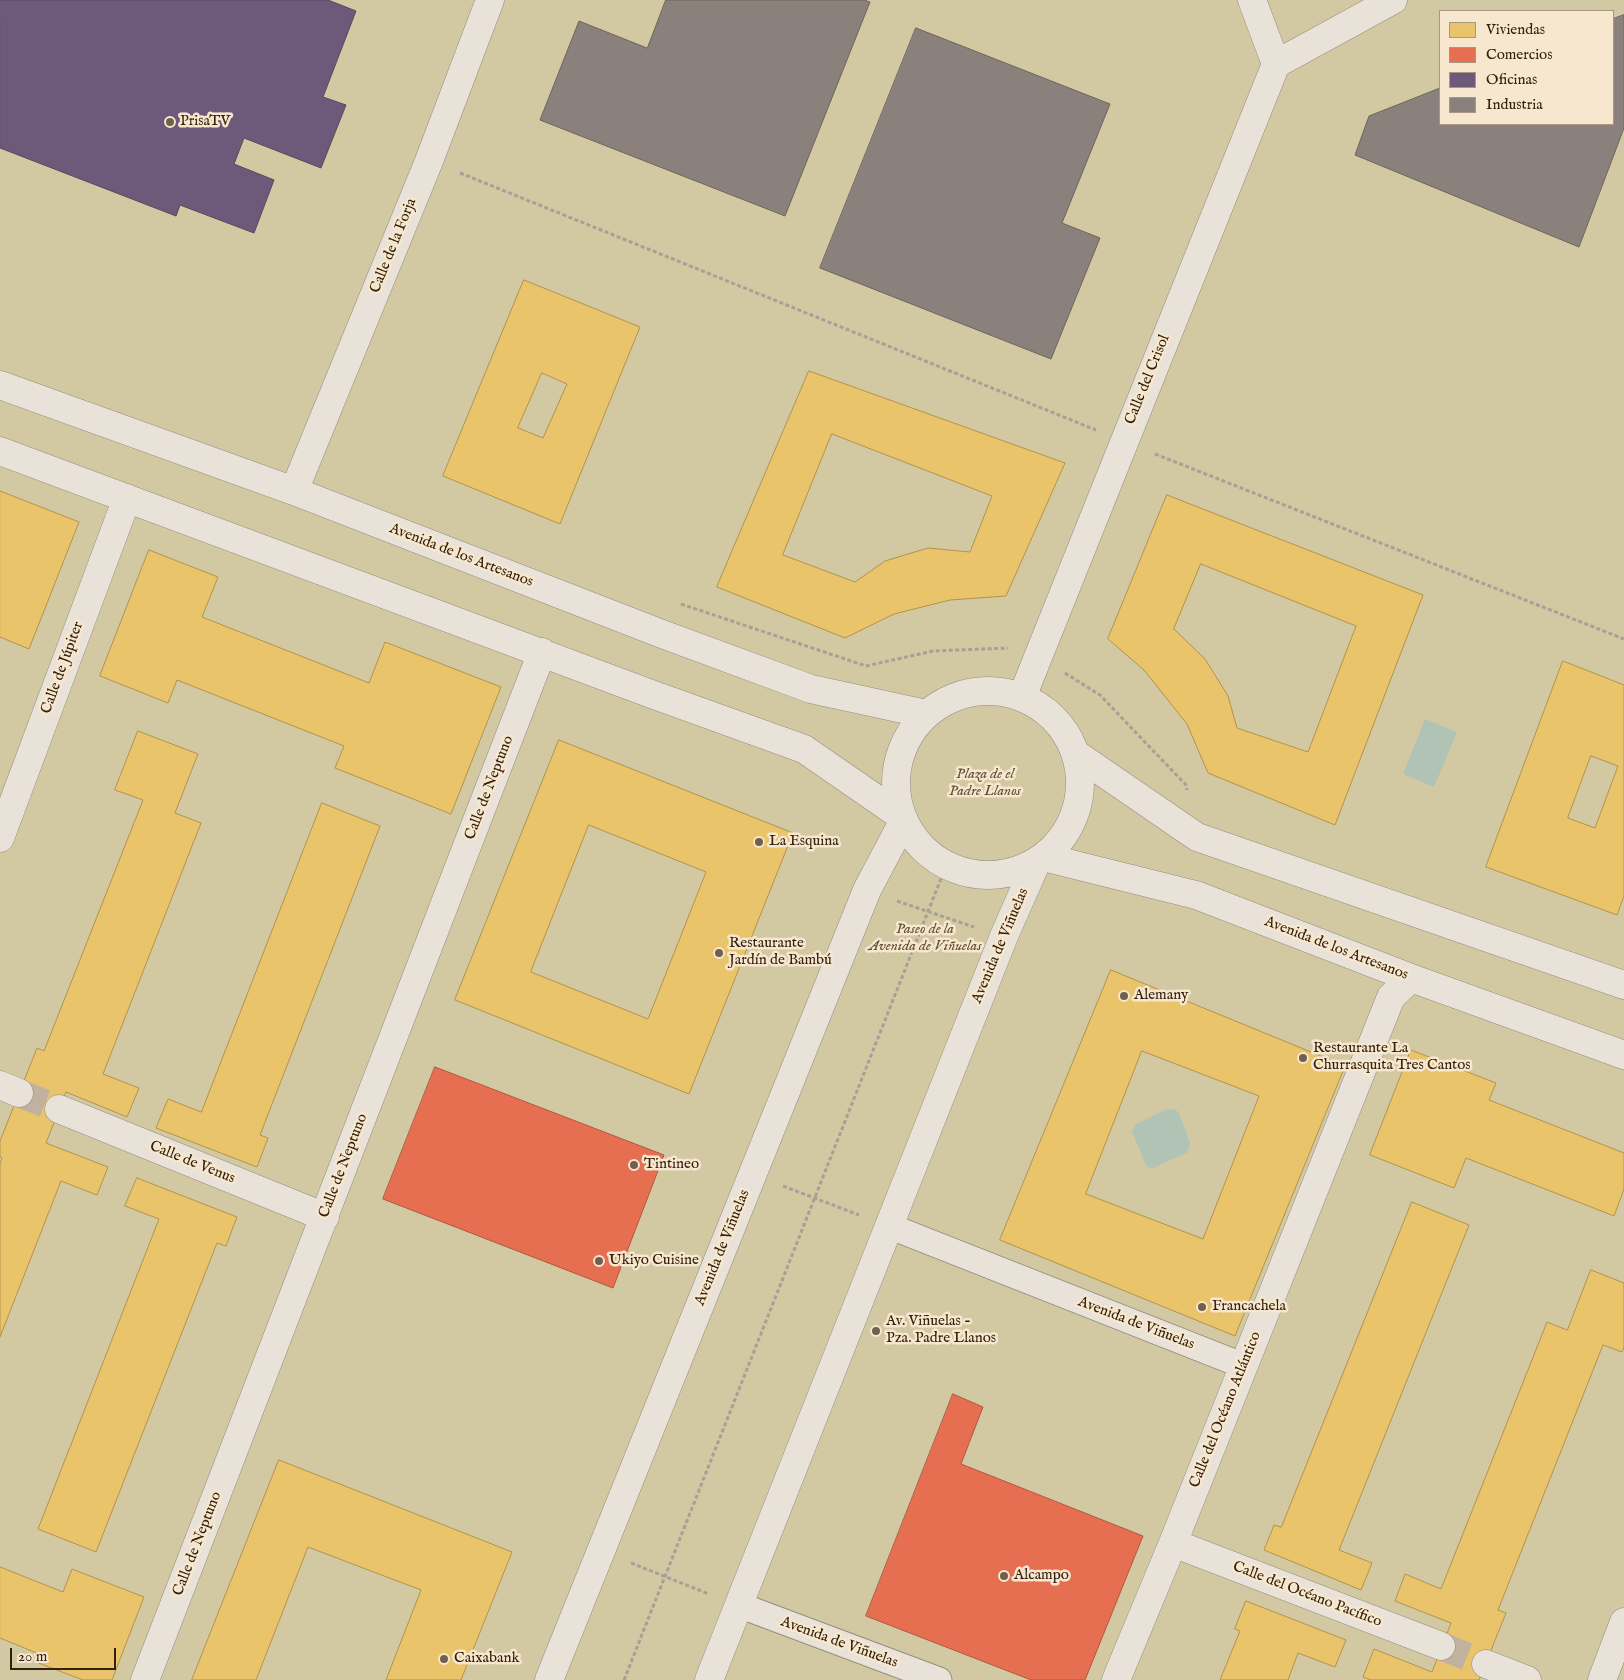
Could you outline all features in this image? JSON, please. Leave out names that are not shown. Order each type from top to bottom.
[{"type":"street","name":"Calle de la Forja","points":[[294,491],[429,161],[490,0]]},
{"type":"street","points":[[1252,0],[1276,64],[1392,0]]},
{"type":"street","name":"Calle del Crisol","points":[[1022,696],[1276,64]]},
{"type":"street","name":"Avenida de los Artesanos","points":[[0,385],[294,491],[811,690],[926,714]]},
{"type":"street","points":[[0,451],[654,695],[804,748],[902,818]]},
{"type":"street","name":"Calle de Júpiter","points":[[0,838],[127,498]]},
{"type":"street","name":"Calle de Neptuno","points":[[145,1680],[542,652]]},
{"type":"street","points":[[997,690],[1022,696],[1046,710],[1064,730],[1076,754],[1080,776],[1079,799],[1072,822],[1060,841],[1040,859],[1021,870],[996,876],[970,875],[946,866],[919,846],[902,818],[896,794],[895,772],[901,750],[911,731],[926,714],[947,700],[971,692],[997,690]]},
{"type":"street","points":[[1076,754],[1197,837],[1624,985]]},
{"type":"street","name":"Avenida de Viñuelas","points":[[549,1680],[867,890],[902,818]]},
{"type":"street","name":"Avenida de los Artesanos","points":[[1040,859],[1196,895],[1411,978],[1624,1055]]},
{"type":"street","name":"Avenida de Viñuelas","points":[[709,1680],[1004,936],[1040,859]]},
{"type":"street","name":"Calle del Océano Atlántico","points":[[1116,1680],[1173,1543],[1392,997],[1411,978]]},
{"type":"street","name":"Calle de Venus","points":[[59,1109],[325,1217]]},
{"type":"street","name":"Avenida de Viñuelas","points":[[889,1226],[1244,1366]]},
{"type":"street","name":"Calle del Océano Pacífico","points":[[1173,1543],[1441,1646]]},
{"type":"street","name":"Avenida de Viñuelas","points":[[739,1605],[939,1680]]},
{"type":"street","points":[[1602,1680],[1624,1622]]},
{"type":"street","points":[[1486,1664],[1527,1680]]},
{"type":"path","points":[[429,161],[1123,441],[1624,639]]},
{"type":"path","points":[[624,1680],[946,866]]},
{"type":"path","points":[[867,890],[1004,936]]},
{"type":"path","points":[[753,1174],[889,1226]]},
{"type":"path","points":[[601,1551],[739,1605]]},
{"type":"green space","points":[[0,0],[1624,0],[1624,1680],[0,1680]]},
{"type":"shaded area","points":[[1425,719],[1457,732],[1434,787],[1403,774]]},
{"type":"shaded area","points":[[1167,1109],[1176,1110],[1179,1113],[1190,1143],[1188,1152],[1151,1169],[1146,1165],[1132,1132],[1136,1124]]},
{"type":"building: Viviendas","points":[[524,280],[640,327],[560,524],[443,476]],"holes":[[[542,373],[567,384],[543,438],[518,428]]]},
{"type":"building: Viviendas","points":[[809,371],[1065,463],[1006,596],[950,600],[894,614],[845,638],[717,587]],"holes":[[[832,434],[992,496],[970,552],[928,548],[885,561],[855,582],[783,555]]]},
{"type":"building: Viviendas","points":[[0,491],[79,522],[29,649],[0,637]]},
{"type":"building: Viviendas","points":[[1167,495],[1423,595],[1335,825],[1208,773],[1187,724],[1144,670],[1108,639]],"holes":[[[1201,564],[1356,626],[1308,752],[1237,728],[1228,696],[1205,659],[1174,629]]]},
{"type":"building: Viviendas","points":[[149,550],[218,577],[202,617],[369,683],[385,642],[501,687],[451,814],[335,768],[344,746],[177,680],[168,703],[100,676]]},
{"type":"building: Viviendas","points":[[1563,661],[1624,685],[1624,896],[1617,915],[1486,867]],"holes":[[[1591,756],[1618,766],[1595,828],[1568,818]]]},
{"type":"building: Viviendas","points":[[138,731],[198,754],[175,813],[201,823],[103,1074],[139,1088],[127,1117],[66,1092],[46,1143],[108,1167],[97,1195],[61,1181],[0,1337],[0,1164],[2,1158],[0,1157],[0,1141],[37,1048],[44,1051],[143,800],[115,790]]},
{"type":"building: Viviendas","points":[[559,740],[793,833],[689,1094],[455,1000]],"holes":[[[589,825],[706,872],[648,1019],[531,972]]]},
{"type":"building: Viviendas","points":[[322,803],[380,826],[260,1135],[268,1138],[257,1167],[156,1128],[168,1099],[201,1112]]},
{"type":"building: Viviendas","points":[[1111,970],[1345,1066],[1235,1336],[1000,1240]],"holes":[[[1142,1051],[1259,1096],[1203,1239],[1086,1194]]]},
{"type":"building: Viviendas","points":[[1411,1050],[1496,1083],[1489,1100],[1624,1153],[1624,1189],[1614,1216],[1466,1158],[1454,1188],[1370,1155]]},
{"type":"building: Viviendas","points":[[137,1178],[237,1217],[226,1246],[217,1243],[96,1552],[38,1529],[159,1219],[125,1206]]},
{"type":"building: Viviendas","points":[[1412,1202],[1469,1225],[1339,1550],[1372,1563],[1361,1590],[1264,1550],[1274,1525],[1281,1527]]},
{"type":"building: Viviendas","points":[[1591,1270],[1624,1283],[1624,1347],[1622,1352],[1603,1345],[1498,1610],[1506,1613],[1479,1680],[1371,1680],[1363,1677],[1374,1649],[1432,1672],[1451,1623],[1395,1601],[1405,1574],[1441,1589],[1547,1322],[1567,1330]]},
{"type":"building: Viviendas","points":[[279,1460],[512,1552],[461,1680],[386,1680],[421,1590],[308,1547],[256,1680],[192,1680]]},
{"type":"building: Viviendas","points":[[0,1567],[63,1592],[72,1569],[144,1597],[112,1680],[83,1680],[36,1662],[39,1654],[0,1638]]},
{"type":"building: Viviendas","points":[[1246,1601],[1346,1640],[1335,1667],[1298,1653],[1288,1680],[1220,1680],[1240,1631],[1235,1629]]},
{"type":"building: Comercios","points":[[435,1067],[664,1155],[613,1288],[383,1199]]},
{"type":"building: Comercios","name":"Alcampo","points":[[953,1394],[983,1407],[961,1464],[1143,1536],[1085,1680],[1031,1680],[866,1616]]},
{"type":"building: Oficinas","name":"PrisaTV","points":[[0,0],[328,0],[356,11],[323,97],[346,105],[321,168],[244,138],[234,164],[274,180],[254,233],[180,205],[176,216],[0,148]]},
{"type":"building: Industria","points":[[666,0],[864,0],[870,2],[785,216],[540,120],[579,21],[647,48]]},
{"type":"building: Industria","points":[[1624,15],[1624,128],[1579,247],[1355,155],[1369,116],[1439,88],[1439,125],[1614,125],[1614,19]]},
{"type":"building: Industria","points":[[916,28],[1110,104],[1062,223],[1100,238],[1051,359],[820,268]]},
{"type":"tunnel","points":[[19,1093],[59,1109]]},
{"type":"tunnel","points":[[1441,1646],[1486,1664]]},
{"type":"place","name":"PrisaTV","points":[[170,122]]},
{"type":"place","name":"La Esquina","points":[[759,842]]},
{"type":"place","name":"Restaurante Jardín de Bambú","points":[[719,953]]},
{"type":"place","name":"Alemany","points":[[1124,996]]},
{"type":"place","name":"Restaurante La Churrasquita Tres Cantos","points":[[1303,1058]]},
{"type":"place","name":"Tintineo","points":[[634,1165]]},
{"type":"place","name":"Ukiyo Cuisine","points":[[599,1261]]},
{"type":"place","name":"Francachela","points":[[1202,1307]]},
{"type":"place","name":"Av. Viñuelas - Pza. Padre Llanos","points":[[876,1331]]},
{"type":"place","name":"Alcampo","points":[[1004,1576]]},
{"type":"place","name":"Caixabank","points":[[444,1659]]},
{"type":"park label","name":"Plaza de el Padre Llanos","points":[[985,784]]},
{"type":"park label","name":"Paseo de la Avenida de Viñuelas","points":[[925,938]]}]
